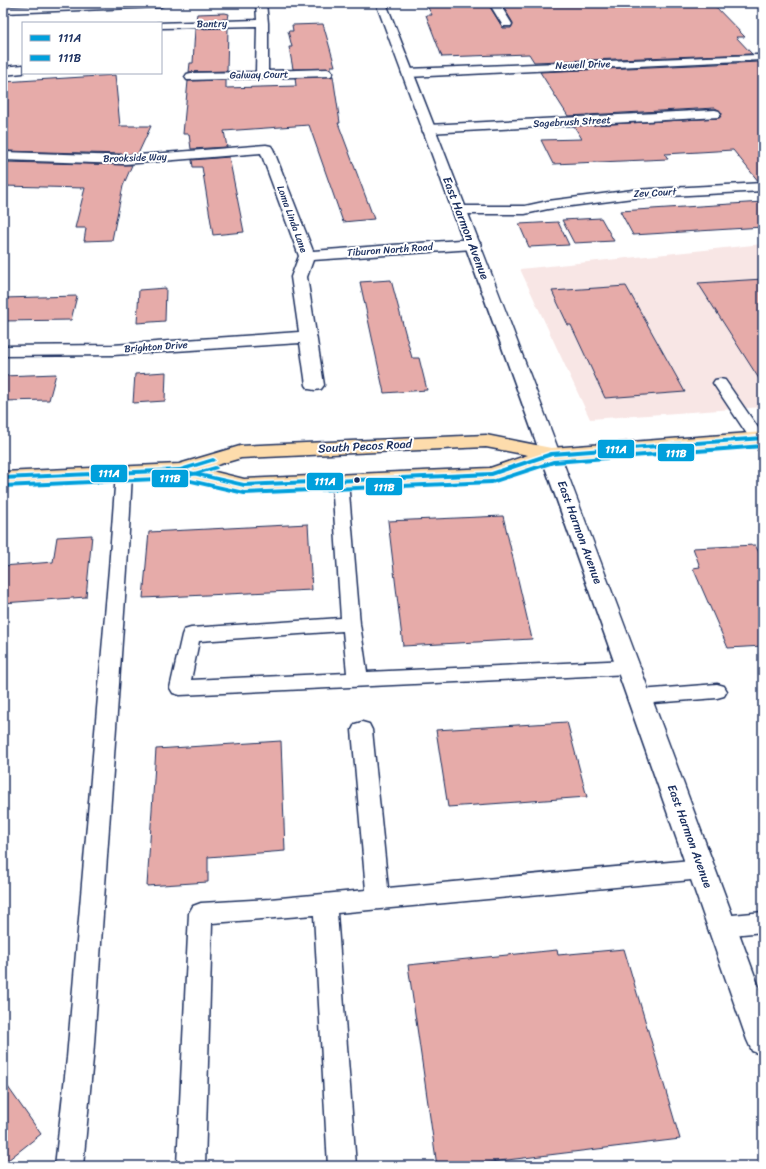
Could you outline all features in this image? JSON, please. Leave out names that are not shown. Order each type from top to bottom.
[{"type":"main road","name":"South Pecos Road","points":[[3,478],[180,470],[240,452],[486,440],[551,454]]},
{"type":"main road","name":"South Pecos Road","points":[[180,470],[244,485],[492,474],[551,454],[761,440]]},
{"type":"street","points":[[3,10],[160,3],[160,22]]},
{"type":"street","points":[[261,3],[263,23],[262,75]]},
{"type":"street","name":"East Harmon Avenue","points":[[381,3],[458,210],[473,244],[630,667],[763,1040]]},
{"type":"street","points":[[494,3],[507,24]]},
{"type":"street","name":"Bantry","points":[[162,24],[263,23]]},
{"type":"street","name":"Newell Drive","points":[[408,73],[757,58]]},
{"type":"street","points":[[3,71],[22,69]]},
{"type":"street","name":"Galway Court","points":[[191,77],[327,73]]},
{"type":"street","name":"Sagebrush Street","points":[[428,129],[715,114]]},
{"type":"street","name":"Brookside Way","points":[[3,156],[125,160],[266,149]]},
{"type":"street","name":"Loma Linda Lane","points":[[266,149],[307,256],[300,277],[315,385]]},
{"type":"street","name":"Zev Court","points":[[458,210],[526,210],[548,205],[633,194],[763,187]]},
{"type":"street","name":"Tiburon North Road","points":[[307,256],[473,244]]},
{"type":"street","name":"Brighton Drive","points":[[3,351],[113,350],[308,337]]},
{"type":"lane","points":[[720,383],[761,440]]},
{"type":"lane","points":[[70,1166],[82,1043],[124,473]]},
{"type":"lane","points":[[340,481],[351,624],[358,680]]},
{"type":"lane","points":[[351,624],[191,635],[180,688],[630,667]]},
{"type":"lane","points":[[640,697],[717,691]]},
{"type":"lane","points":[[362,730],[378,899]]},
{"type":"lane","points":[[191,1166],[201,913],[325,904],[702,869]]},
{"type":"lane","points":[[325,904],[342,1166]]},
{"type":"lane","points":[[722,926],[763,922]]},
{"type":"shaded area","points":[[763,244],[763,407],[590,419],[520,269]]},
{"type":"building","points":[[457,3],[458,5],[488,4],[503,28],[511,28],[513,23],[501,3],[712,3],[745,37],[736,37],[752,54],[534,62],[529,54],[442,57],[426,15],[432,15],[426,4]]},
{"type":"building","points":[[197,14],[229,14],[228,19],[196,20]]},
{"type":"building","points":[[323,24],[335,66],[331,66],[331,69],[293,69],[289,47],[292,47],[288,31],[293,31],[292,25]]},
{"type":"building","points":[[228,28],[227,71],[189,72],[190,63],[193,63],[195,29]]},
{"type":"building","points":[[759,62],[763,66],[763,182],[759,182],[733,150],[665,154],[668,159],[553,164],[541,140],[582,139],[574,126],[719,118],[722,113],[715,108],[568,116],[540,72]]},
{"type":"building","points":[[115,75],[120,126],[151,126],[138,154],[3,151],[3,82]]},
{"type":"building","points":[[333,76],[340,123],[338,123],[374,219],[343,222],[309,125],[224,131],[227,147],[191,149],[189,134],[183,134],[188,81],[226,80],[226,88],[296,86],[295,78]]},
{"type":"building","points":[[229,157],[244,232],[213,235],[202,167],[193,167],[192,160]]},
{"type":"building","points":[[3,162],[132,165],[123,186],[112,240],[84,241],[86,228],[75,228],[85,188],[3,186]]},
{"type":"building","points":[[763,202],[763,227],[633,235],[620,211]]},
{"type":"building","points":[[601,218],[614,241],[574,243],[562,220]]},
{"type":"building","points":[[558,222],[569,245],[529,247],[519,224]]},
{"type":"building","points":[[763,279],[763,385],[698,283]]},
{"type":"building","points":[[391,280],[412,358],[419,358],[427,390],[384,393],[360,282]]},
{"type":"building","points":[[626,286],[685,392],[605,398],[571,325],[568,325],[552,291]]},
{"type":"building","points":[[166,288],[165,321],[137,323],[139,290]]},
{"type":"building","points":[[77,296],[71,320],[3,321],[3,298]]},
{"type":"building","points":[[166,372],[165,401],[133,403],[135,374]]},
{"type":"building","points":[[56,374],[49,400],[3,401],[3,376]]},
{"type":"building","points":[[503,516],[532,639],[403,646],[388,521]]},
{"type":"building","points":[[308,524],[312,590],[143,598],[149,532]]},
{"type":"building","points":[[92,535],[86,597],[3,603],[3,566],[53,562],[57,537]]},
{"type":"building","points":[[755,545],[763,560],[763,646],[728,648],[693,568],[700,567],[693,548]]},
{"type":"building","points":[[567,722],[587,797],[448,807],[436,730]]},
{"type":"building","points":[[281,741],[285,851],[208,857],[208,882],[147,886],[156,749]]},
{"type":"building","points":[[624,949],[680,1139],[458,1166],[437,1166],[408,965],[557,950],[558,955]]},
{"type":"building","points":[[3,1080],[41,1134],[3,1164]]},
{"type":"transit line","name":"111A","points":[[180,470],[244,485],[492,474],[551,454],[763,438]]},
{"type":"transit line","name":"111B","points":[[178,478],[244,493],[492,482],[553,462],[763,446]]},
{"type":"transit line","name":"111A","points":[[3,478],[180,470],[213,460]]},
{"type":"transit line","name":"111B","points":[[3,486],[180,478],[215,468]]}]
